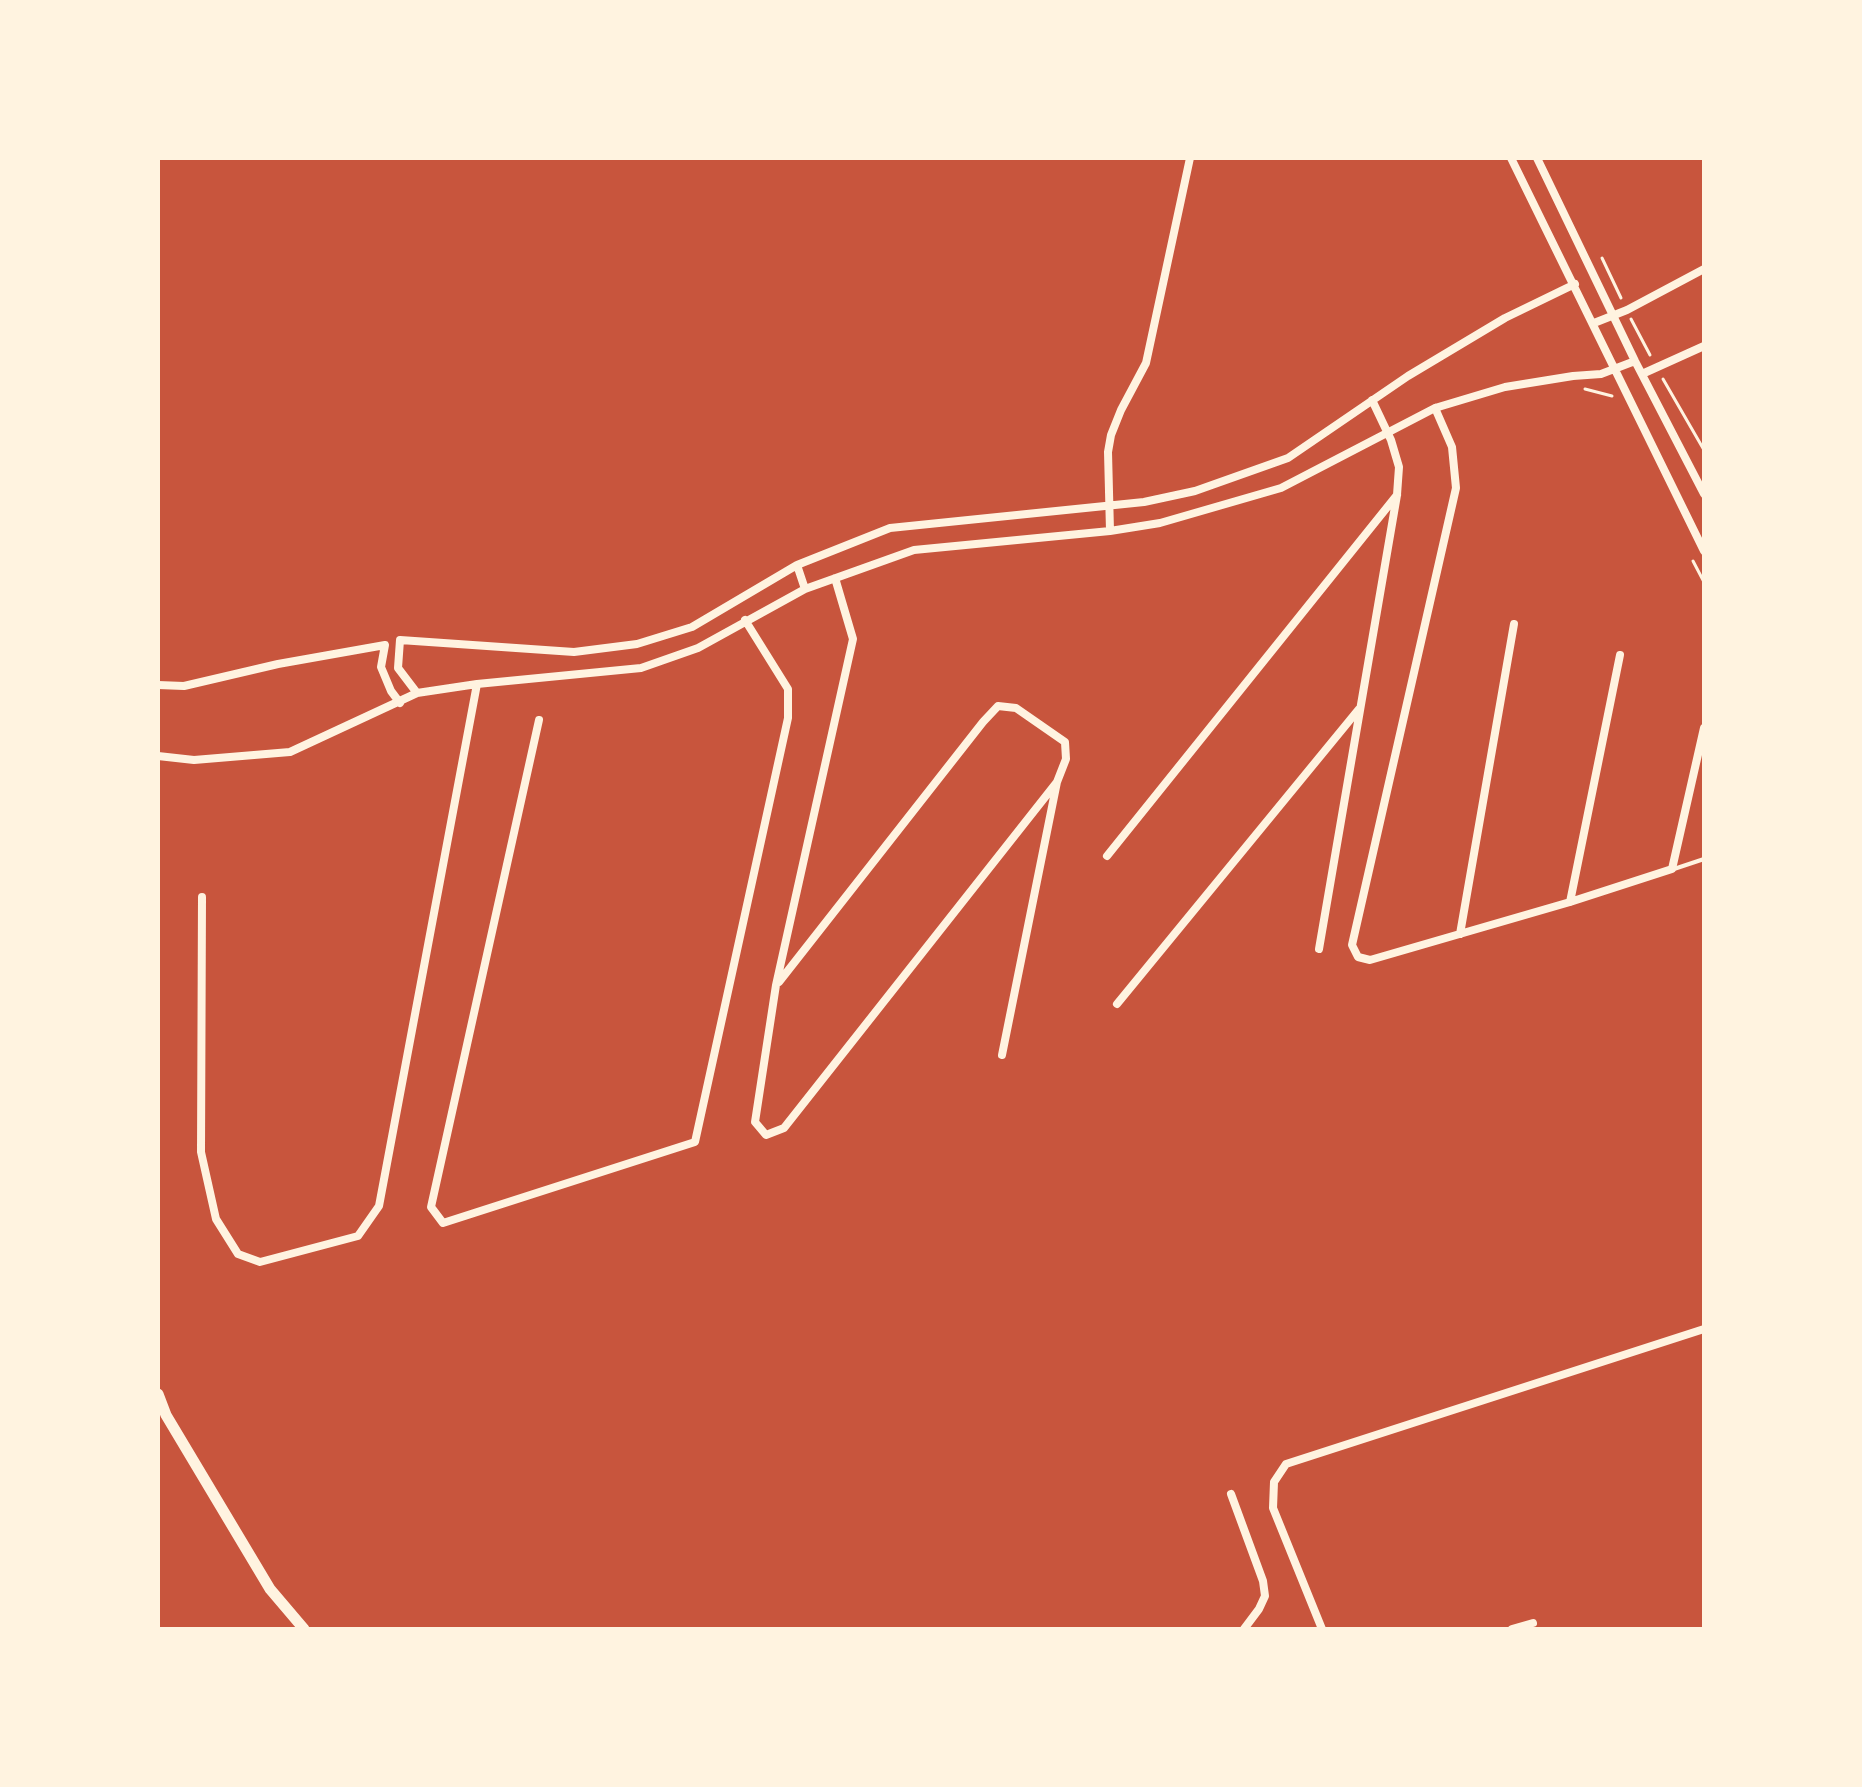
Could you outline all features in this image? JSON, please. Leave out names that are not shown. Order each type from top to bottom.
[{"type":"street","points":[[1110,531],[1107,505],[1111,435],[1146,363],[1190,158]]},
{"type":"street","points":[[1511,158],[1704,551]]},
{"type":"street","points":[[1537,158],[1635,361],[1704,494]]},
{"type":"street","points":[[1594,323],[1704,269]]},
{"type":"street","points":[[417,693],[398,668],[400,640],[574,652],[637,644],[692,627],[797,565],[890,528],[1144,502],[1195,491],[1288,458],[1372,400],[1505,318],[1575,284]]},
{"type":"street","points":[[1642,374],[1704,346]]},
{"type":"street","points":[[158,756],[194,760],[290,752],[417,693],[641,668],[698,648],[805,589],[914,550],[1110,531],[1160,523],[1281,488],[1435,408],[1505,387],[1615,371],[1635,361]]},
{"type":"street","points":[[1319,949],[1397,495],[1399,467],[1388,433],[1372,400]]},
{"type":"street","points":[[1435,408],[1452,447],[1456,488],[1352,945],[1358,957],[1370,960],[1672,869],[1704,728]]},
{"type":"street","points":[[1107,856],[1397,495]]},
{"type":"street","points":[[797,565],[805,589]]},
{"type":"street","points":[[835,578],[853,639],[776,985],[755,1122],[766,1135],[784,1128],[1057,782]]},
{"type":"street","points":[[539,720],[431,1207],[443,1223],[695,1142],[788,718],[788,689],[745,620]]},
{"type":"street","points":[[1460,934],[1514,624]]},
{"type":"street","points":[[692,627],[698,648]]},
{"type":"street","points":[[158,685],[184,686],[278,664],[385,645],[381,667],[400,703]]},
{"type":"street","points":[[1570,902],[1620,655]]},
{"type":"street","points":[[202,897],[201,1152],[216,1219],[238,1254],[260,1262],[358,1236],[379,1206],[477,684]]},
{"type":"street","points":[[776,985],[998,706],[1016,708],[1065,742],[1066,759],[1057,782],[1002,1055]]},
{"type":"street","points":[[1117,1004],[1360,709]]},
{"type":"street","points":[[1322,1629],[1273,1508],[1274,1482],[1286,1464],[1704,1329]]},
{"type":"street","points":[[158,1394],[166,1415],[270,1589],[304,1629]]},
{"type":"street","points":[[1231,1494],[1263,1581],[1265,1596],[1244,1629]]},
{"type":"street","points":[[1512,1629],[1533,1623]]},
{"type":"lane","points":[[1672,869],[1704,859]]},
{"type":"path","points":[[1582,389],[1611,395],[1618,408]]},
{"type":"path","points":[[1691,555],[1704,582]]}]
